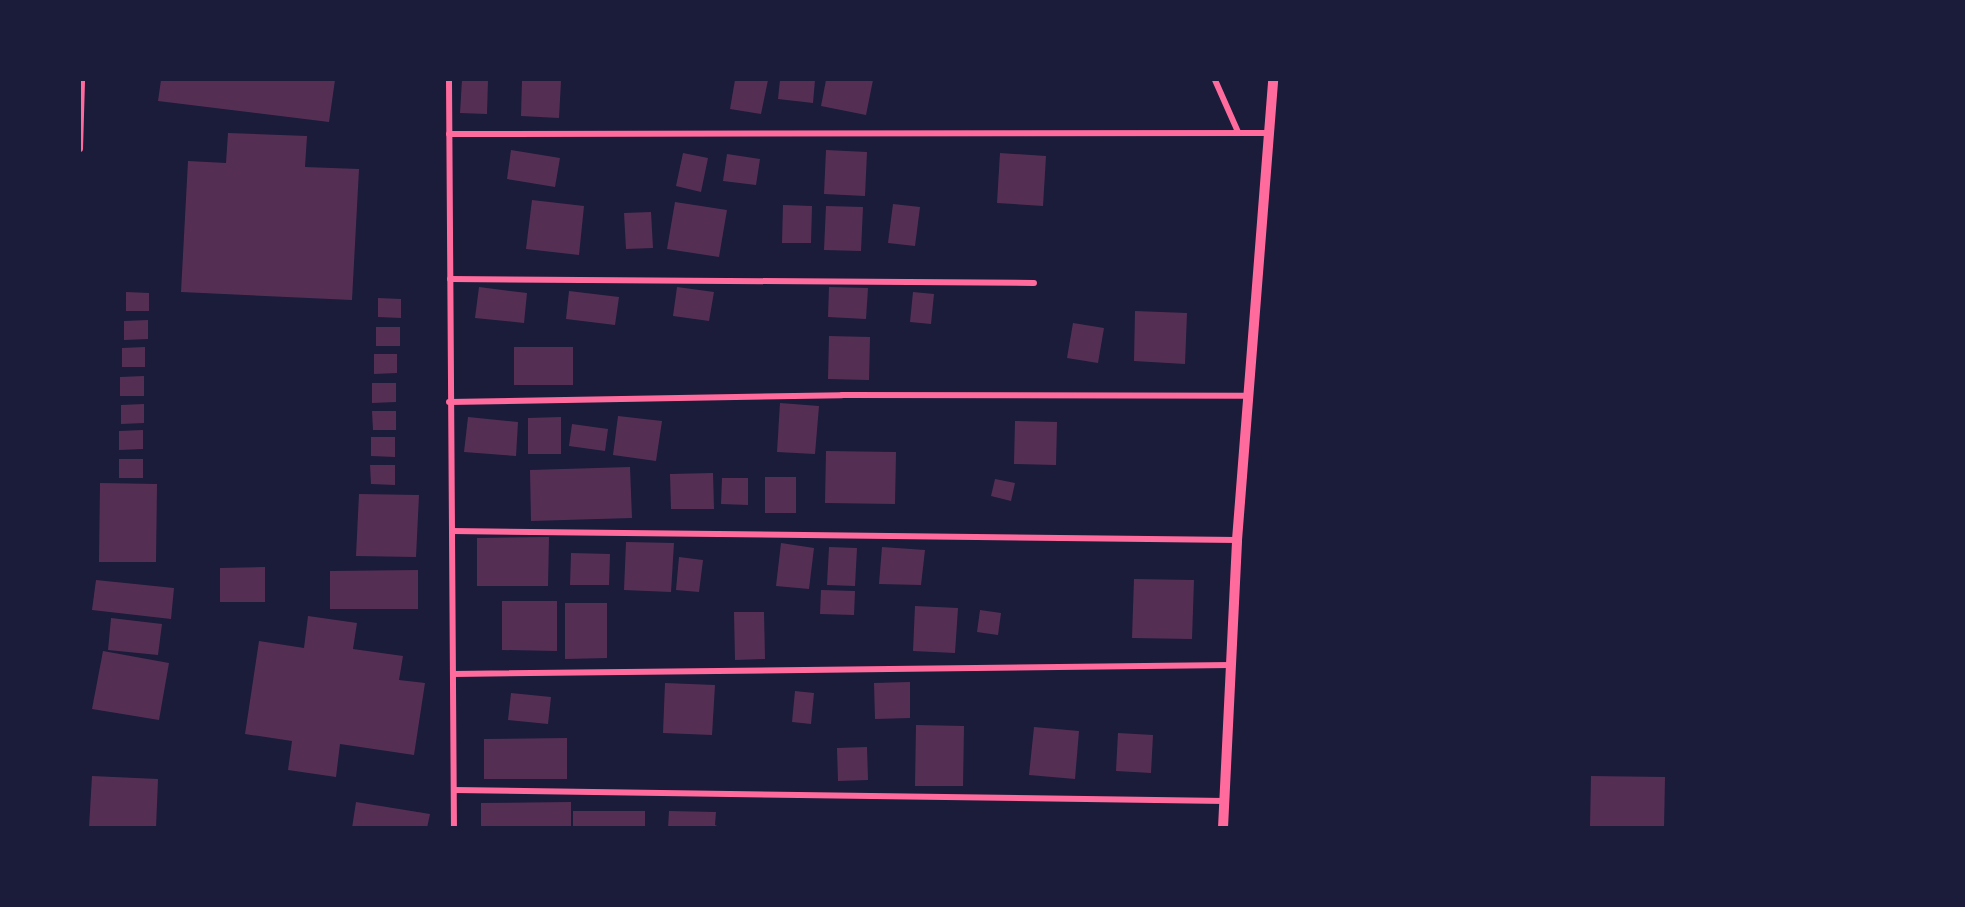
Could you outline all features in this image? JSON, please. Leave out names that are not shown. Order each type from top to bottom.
[{"type":"street","points":[[80,149],[82,80]]},
{"type":"street","points":[[449,80],[449,402],[454,828]]},
{"type":"street","points":[[1215,80],[1238,132]]},
{"type":"street","points":[[1223,828],[1237,540],[1273,80]]},
{"type":"street","points":[[449,134],[1268,133]]},
{"type":"street","points":[[450,279],[1034,283]]},
{"type":"street","points":[[449,402],[842,395],[1248,396]]},
{"type":"street","points":[[452,531],[1237,540]]},
{"type":"street","points":[[453,674],[1231,665]]},
{"type":"street","points":[[454,790],[1224,801]]},
{"type":"building","points":[[161,80],[335,80],[329,122],[158,101]]},
{"type":"building","points":[[462,80],[488,80],[487,114],[460,113]]},
{"type":"building","points":[[522,80],[561,81],[559,118],[521,116]]},
{"type":"building","points":[[735,80],[768,80],[761,114],[730,109]]},
{"type":"building","points":[[780,80],[815,80],[813,103],[778,99]]},
{"type":"building","points":[[826,80],[873,80],[866,115],[821,106]]},
{"type":"building","points":[[228,133],[307,136],[305,167],[359,169],[352,300],[181,292],[188,161],[226,163]]},
{"type":"building","points":[[511,150],[560,158],[555,187],[507,179]]},
{"type":"building","points":[[826,150],[867,152],[865,196],[824,194]]},
{"type":"building","points":[[683,153],[708,158],[701,192],[676,186]]},
{"type":"building","points":[[1000,153],[1046,156],[1043,206],[997,203]]},
{"type":"building","points":[[727,154],[760,159],[756,185],[723,181]]},
{"type":"building","points":[[532,200],[584,206],[579,255],[526,249]]},
{"type":"building","points":[[675,202],[727,210],[719,257],[667,249]]},
{"type":"building","points":[[893,204],[920,207],[915,246],[888,243]]},
{"type":"building","points":[[783,205],[812,206],[811,243],[782,243]]},
{"type":"building","points":[[826,206],[863,207],[861,251],[824,250]]},
{"type":"building","points":[[651,212],[653,248],[626,249],[624,213]]},
{"type":"building","points":[[479,287],[527,293],[524,323],[475,318]]},
{"type":"building","points":[[677,287],[714,292],[709,321],[673,316]]},
{"type":"building","points":[[829,287],[868,288],[866,319],[828,317]]},
{"type":"building","points":[[569,291],[619,297],[615,325],[566,319]]},
{"type":"building","points":[[126,292],[149,293],[149,311],[126,311]]},
{"type":"building","points":[[913,292],[934,294],[931,324],[910,322]]},
{"type":"building","points":[[378,298],[401,299],[401,318],[378,317]]},
{"type":"building","points":[[1135,311],[1187,313],[1185,364],[1134,361]]},
{"type":"building","points":[[148,320],[148,339],[124,340],[124,321]]},
{"type":"building","points":[[1073,323],[1104,328],[1098,363],[1067,358]]},
{"type":"building","points":[[376,327],[400,327],[400,346],[376,346]]},
{"type":"building","points":[[829,336],[870,337],[869,380],[828,379]]},
{"type":"building","points":[[145,347],[145,367],[122,367],[122,348]]},
{"type":"building","points":[[514,347],[573,347],[573,385],[514,385]]},
{"type":"building","points":[[374,354],[397,354],[397,373],[374,374]]},
{"type":"building","points":[[144,376],[144,396],[120,396],[120,377]]},
{"type":"building","points":[[372,383],[396,383],[396,402],[372,403]]},
{"type":"building","points":[[780,403],[819,406],[815,454],[777,452]]},
{"type":"building","points":[[144,404],[144,423],[121,424],[121,405]]},
{"type":"building","points":[[372,411],[396,411],[396,430],[373,430]]},
{"type":"building","points":[[618,416],[662,421],[656,461],[613,455]]},
{"type":"building","points":[[468,417],[518,422],[516,456],[464,452]]},
{"type":"building","points":[[561,417],[561,454],[528,454],[528,418]]},
{"type":"building","points":[[1015,421],[1057,422],[1056,465],[1014,464]]},
{"type":"building","points":[[572,424],[608,429],[605,451],[569,446]]},
{"type":"building","points":[[143,430],[143,449],[119,450],[119,431]]},
{"type":"building","points":[[371,437],[395,437],[395,457],[371,456]]},
{"type":"building","points":[[826,451],[896,452],[895,504],[825,503]]},
{"type":"building","points":[[119,459],[143,459],[143,478],[119,478]]},
{"type":"building","points":[[370,465],[395,465],[395,485],[371,484]]},
{"type":"building","points":[[630,467],[632,518],[531,521],[530,470]]},
{"type":"building","points":[[713,473],[714,509],[671,509],[670,474]]},
{"type":"building","points":[[765,477],[796,477],[796,513],[765,513]]},
{"type":"building","points":[[722,478],[748,478],[748,505],[721,504]]},
{"type":"building","points":[[995,479],[1015,483],[1011,501],[991,496]]},
{"type":"building","points":[[100,483],[157,484],[156,562],[99,562]]},
{"type":"building","points":[[359,494],[419,495],[416,557],[356,556]]},
{"type":"building","points":[[549,537],[548,586],[477,586],[477,538]]},
{"type":"building","points":[[626,542],[674,543],[671,592],[624,590]]},
{"type":"building","points":[[781,543],[814,548],[809,589],[776,586]]},
{"type":"building","points":[[829,547],[857,548],[855,586],[827,585]]},
{"type":"building","points":[[882,547],[925,550],[921,585],[879,584]]},
{"type":"building","points":[[571,553],[610,554],[609,585],[570,585]]},
{"type":"building","points":[[679,557],[703,560],[699,592],[676,590]]},
{"type":"building","points":[[265,567],[265,602],[220,602],[220,568]]},
{"type":"building","points":[[418,570],[418,609],[330,609],[330,571]]},
{"type":"building","points":[[1134,579],[1194,580],[1192,639],[1132,638]]},
{"type":"building","points":[[96,580],[174,588],[171,619],[92,610]]},
{"type":"building","points":[[821,590],[855,591],[854,615],[820,614]]},
{"type":"building","points":[[502,601],[557,601],[557,651],[502,650]]},
{"type":"building","points":[[565,603],[607,603],[607,658],[565,659]]},
{"type":"building","points":[[915,606],[958,608],[955,653],[913,651]]},
{"type":"building","points":[[980,610],[1001,613],[998,635],[977,632]]},
{"type":"building","points":[[734,612],[764,612],[765,659],[735,660]]},
{"type":"building","points":[[308,616],[357,623],[353,649],[403,656],[399,680],[425,683],[414,755],[340,744],[336,777],[288,770],[292,741],[245,734],[259,641],[304,648]]},
{"type":"building","points":[[111,618],[162,624],[158,655],[108,650]]},
{"type":"building","points":[[103,651],[169,663],[159,720],[92,709]]},
{"type":"building","points":[[910,682],[910,718],[875,719],[874,683]]},
{"type":"building","points":[[665,683],[715,685],[712,735],[663,733]]},
{"type":"building","points":[[795,691],[814,693],[811,724],[792,722]]},
{"type":"building","points":[[511,693],[551,697],[548,724],[508,720]]},
{"type":"building","points":[[916,725],[964,726],[963,786],[915,786]]},
{"type":"building","points":[[1034,727],[1079,731],[1075,779],[1029,775]]},
{"type":"building","points":[[1118,733],[1153,735],[1151,773],[1116,771]]},
{"type":"building","points":[[567,738],[567,779],[484,779],[484,739]]},
{"type":"building","points":[[867,747],[868,780],[838,781],[837,748]]},
{"type":"building","points":[[92,776],[158,779],[156,828],[89,828]]},
{"type":"building","points":[[1591,776],[1665,777],[1664,828],[1590,826]]},
{"type":"building","points":[[356,802],[430,814],[427,828],[352,828]]},
{"type":"building","points":[[571,802],[571,828],[481,828],[481,803]]},
{"type":"building","points":[[573,811],[645,811],[645,828],[573,828]]},
{"type":"building","points":[[669,811],[716,812],[715,825],[722,828],[668,828]]}]
